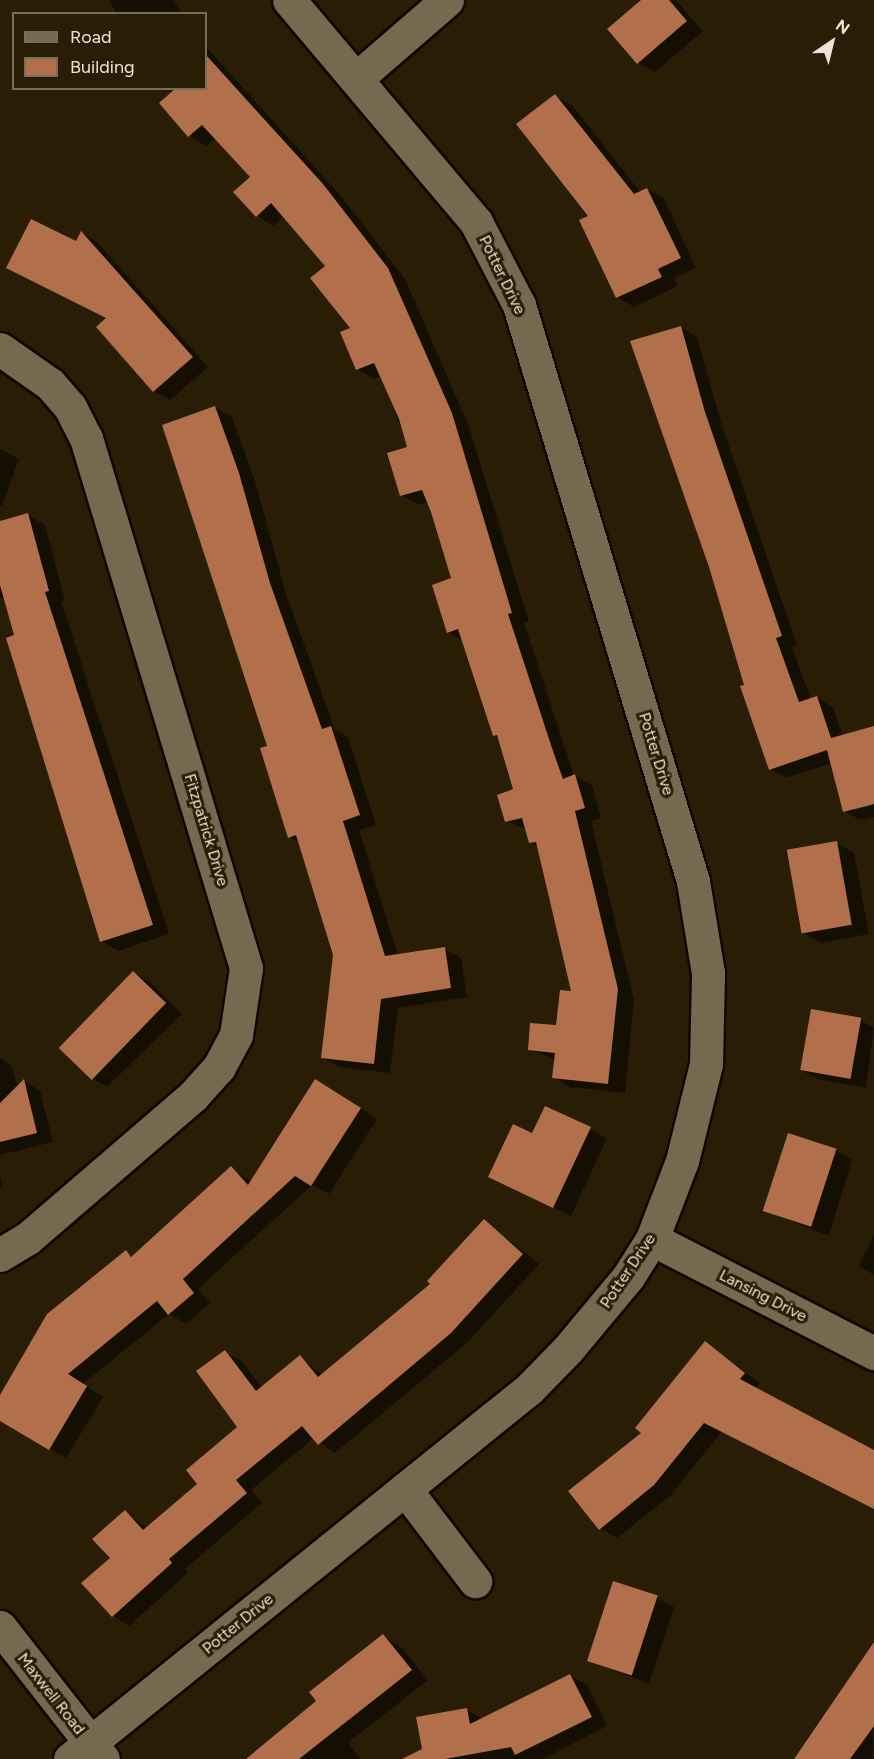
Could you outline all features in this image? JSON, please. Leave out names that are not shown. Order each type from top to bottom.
[{"type":"street","name":"Potter Drive","points":[[88,1754],[537,1381],[598,1316],[652,1239],[682,1161],[706,1064],[708,973],[693,880],[519,305],[476,222],[289,0]]},
{"type":"street","points":[[357,78],[447,0]]},
{"type":"street","name":"Fitzpatrick Drive","points":[[0,350],[50,384],[70,407],[86,438],[246,968],[236,1035],[219,1066],[193,1096],[28,1238],[0,1255]]},
{"type":"street","name":"Lansing Drive","points":[[652,1239],[874,1353]]},
{"type":"street","points":[[405,1489],[475,1581]]},
{"type":"street","name":"Maxwell Road","points":[[0,1627],[88,1754]]},
{"type":"building","points":[[641,0],[669,0],[687,21],[637,64],[607,29]]},
{"type":"building","points":[[207,56],[323,184],[388,268],[452,413],[512,613],[508,614],[563,779],[575,774],[585,808],[575,811],[618,989],[608,1084],[552,1078],[555,1053],[528,1050],[530,1023],[556,1025],[560,990],[571,991],[536,842],[529,843],[522,818],[505,822],[497,795],[513,789],[497,735],[493,736],[458,629],[447,633],[432,585],[451,578],[431,512],[422,490],[400,496],[387,453],[407,447],[399,419],[374,363],[356,370],[340,332],[350,328],[310,278],[325,266],[271,203],[256,217],[233,192],[250,177],[202,125],[188,137],[159,103],[174,90],[207,90]]},
{"type":"building","points":[[555,94],[634,194],[647,188],[681,258],[658,269],[662,277],[616,298],[579,220],[588,216],[516,124]]},
{"type":"building","points":[[31,219],[76,241],[81,231],[193,357],[153,392],[96,327],[106,318],[6,268]]},
{"type":"building","points":[[681,326],[705,412],[782,636],[776,638],[799,702],[817,696],[831,738],[874,726],[874,804],[843,812],[827,750],[769,770],[740,686],[744,685],[709,567],[630,341]]},
{"type":"building","points":[[215,406],[239,473],[270,583],[322,729],[331,726],[360,815],[343,821],[385,956],[445,947],[451,988],[381,999],[374,1064],[321,1058],[333,955],[296,835],[288,838],[260,748],[267,746],[162,425]]},
{"type":"building","points":[[28,513],[49,591],[45,592],[153,925],[100,942],[6,638],[14,635],[0,585],[0,521]]},
{"type":"building","points":[[837,841],[852,925],[802,934],[787,850]]},
{"type":"building","points":[[133,971],[166,1003],[92,1080],[59,1048]]},
{"type":"building","points":[[811,1009],[861,1018],[850,1079],[800,1070]]},
{"type":"building","points":[[24,1079],[37,1133],[0,1142],[0,1103]]},
{"type":"building","points":[[315,1079],[361,1108],[311,1186],[295,1176],[183,1279],[194,1293],[168,1315],[157,1301],[68,1374],[87,1386],[49,1450],[0,1421],[0,1395],[47,1314],[126,1250],[131,1257],[231,1166],[248,1185]]},
{"type":"building","points":[[545,1106],[591,1127],[553,1208],[488,1177],[513,1124],[532,1133]]},
{"type":"building","points":[[788,1133],[837,1149],[811,1227],[763,1211]]},
{"type":"building","points":[[484,1219],[523,1254],[451,1333],[318,1445],[302,1426],[236,1480],[247,1493],[169,1559],[172,1563],[112,1617],[81,1583],[110,1558],[92,1539],[125,1510],[143,1530],[197,1484],[186,1470],[237,1427],[196,1371],[225,1350],[256,1391],[300,1355],[318,1377],[430,1284],[427,1281]]},
{"type":"building","points":[[705,1341],[745,1373],[740,1379],[874,1450],[874,1509],[704,1423],[654,1485],[599,1530],[568,1491],[641,1433],[635,1428]]},
{"type":"building","points":[[613,1581],[658,1596],[632,1675],[587,1661]]},
{"type":"building","points":[[383,1634],[412,1670],[299,1759],[246,1759],[316,1701],[309,1692]]},
{"type":"building","points":[[874,1642],[874,1726],[850,1759],[794,1759]]},
{"type":"building","points":[[570,1674],[592,1717],[515,1755],[511,1747],[445,1759],[402,1759],[422,1749],[416,1717],[467,1708],[470,1724]]}]
